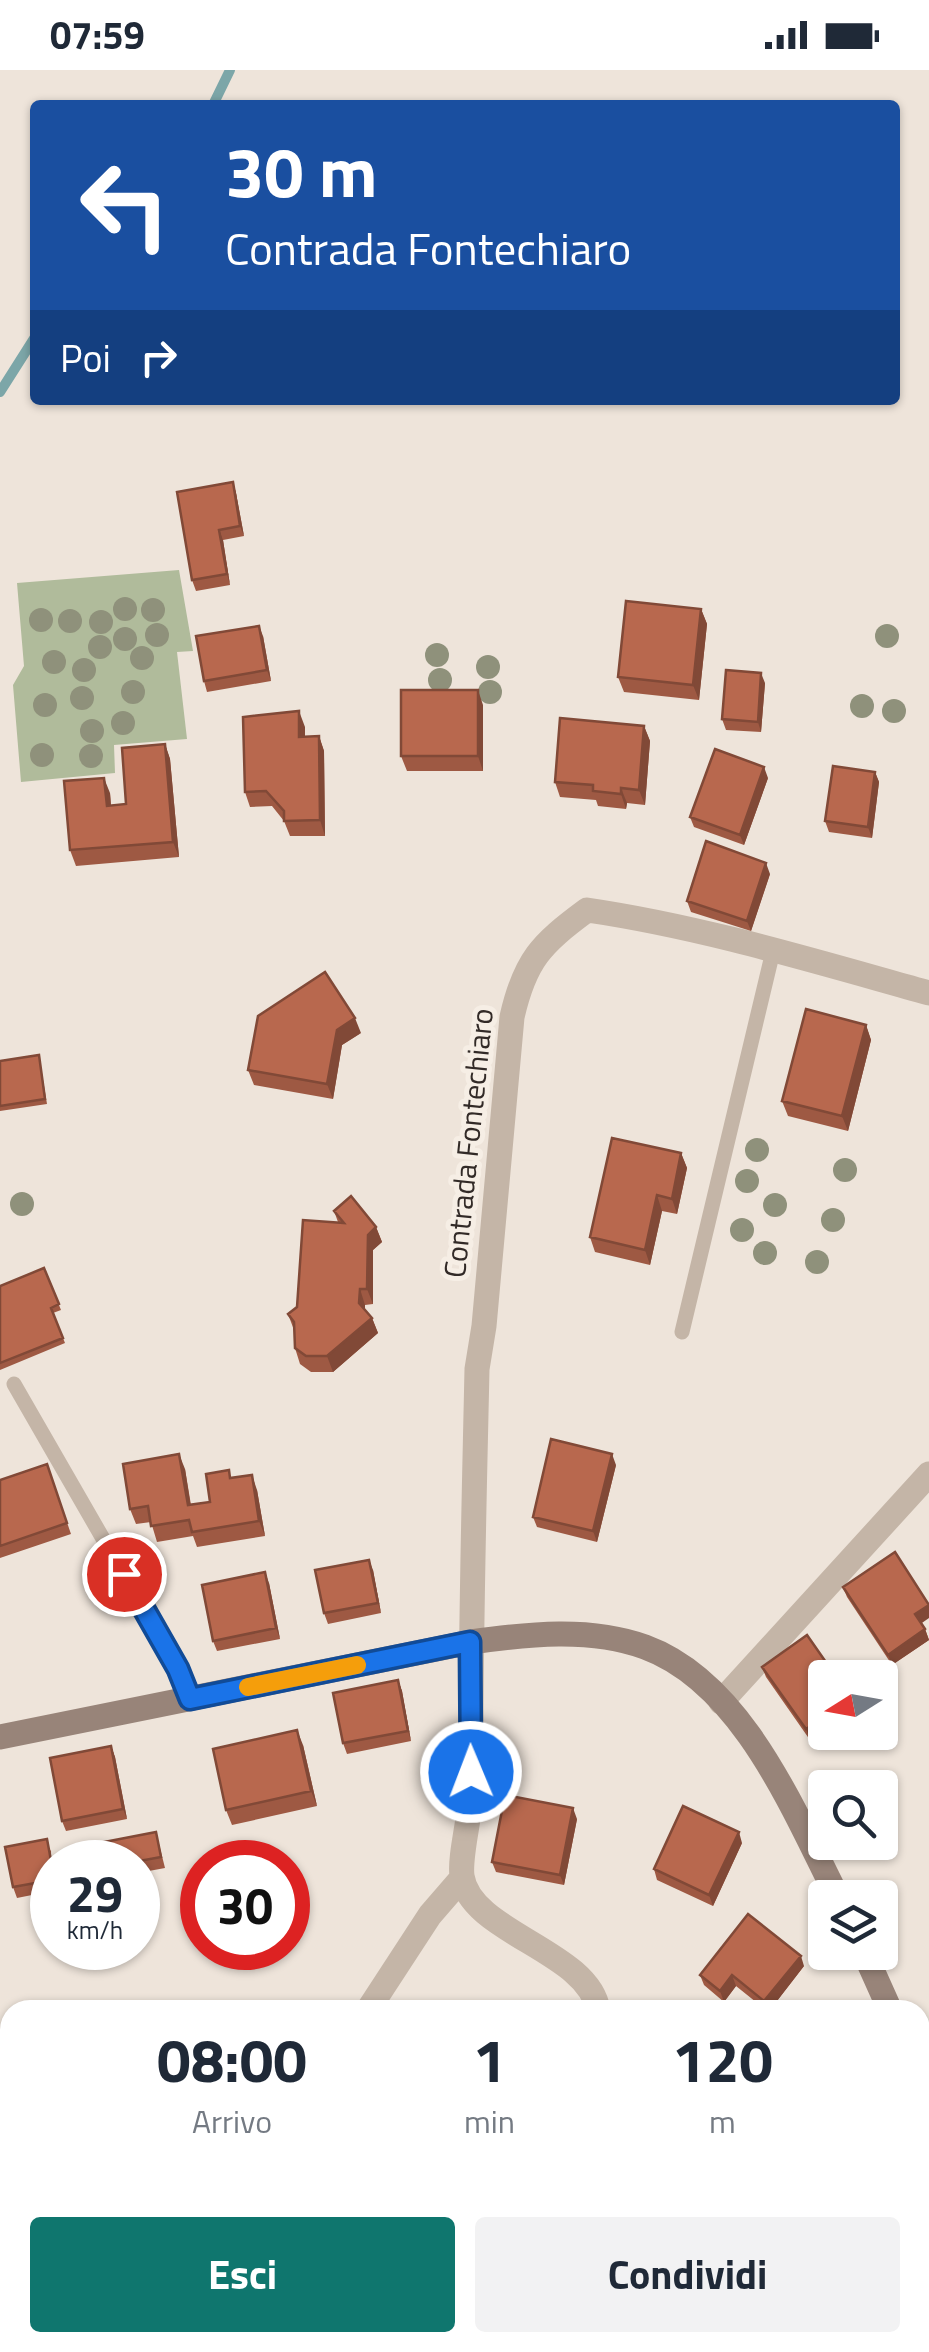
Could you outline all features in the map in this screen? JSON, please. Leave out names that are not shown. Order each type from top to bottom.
[{"type":"main road","points":[[0,1737],[470,1642],[534,1633],[608,1637],[670,1658],[742,1726],[784,1792],[829,1880]]},
{"type":"main road","points":[[872,1970],[886,2000]]},
{"type":"street","name":"Contrada Fontechiaro","points":[[470,1642],[477,1369],[512,1017],[520,979],[549,941],[587,910],[773,951],[929,993]]},
{"type":"street","points":[[720,1702],[929,1474]]},
{"type":"street","points":[[375,2000],[430,1915],[462,1878],[472,1802],[470,1642]]},
{"type":"street","points":[[462,1878],[494,1920],[581,1977],[597,2000]]},
{"type":"lane","points":[[682,1332],[773,951]]},
{"type":"lane","points":[[14,1384],[178,1669],[190,1699]]},
{"type":"green space","points":[[179,570],[193,651],[177,652],[187,739],[114,745],[115,773],[21,782],[13,685],[24,666],[17,583]]},
{"type":"building","points":[[233,482],[240,526],[219,530],[227,574],[192,580],[177,492]]},
{"type":"building","points":[[626,601],[701,609],[693,685],[618,677]]},
{"type":"building","points":[[259,626],[267,670],[204,681],[196,636]]},
{"type":"building","points":[[726,670],[761,673],[758,722],[722,719]]},
{"type":"building","points":[[401,690],[478,690],[478,756],[401,756]]},
{"type":"building","points":[[299,711],[299,737],[319,736],[320,820],[284,821],[284,811],[266,791],[245,792],[243,717]]},
{"type":"building","points":[[560,718],[644,726],[639,790],[621,788],[621,794],[593,791],[593,785],[555,782]]},
{"type":"building","points":[[165,744],[173,842],[70,850],[64,781],[104,778],[107,806],[126,804],[122,748]]},
{"type":"building","points":[[715,749],[764,767],[740,835],[690,817]]},
{"type":"building","points":[[833,766],[875,772],[868,827],[825,821]]},
{"type":"building","points":[[706,841],[766,863],[747,921],[687,901]]},
{"type":"building","points":[[325,972],[355,1018],[337,1030],[327,1084],[248,1070],[258,1016]]},
{"type":"building","points":[[806,1009],[866,1025],[842,1116],[782,1101]]},
{"type":"building","points":[[39,1055],[45,1099],[0,1106],[0,1061]]},
{"type":"building","points":[[612,1138],[681,1153],[672,1199],[657,1195],[645,1250],[590,1237]]},
{"type":"building","points":[[351,1196],[376,1227],[368,1235],[367,1289],[360,1289],[359,1303],[372,1318],[327,1356],[306,1356],[295,1348],[294,1322],[288,1314],[297,1307],[303,1220],[344,1223],[334,1211]]},
{"type":"building","points":[[44,1268],[59,1304],[51,1308],[63,1338],[0,1363],[0,1286]]},
{"type":"building","points":[[551,1439],[612,1454],[593,1531],[533,1517]]},
{"type":"building","points":[[179,1454],[188,1505],[210,1502],[206,1474],[229,1470],[230,1478],[252,1475],[259,1521],[192,1532],[189,1520],[151,1526],[148,1506],[130,1509],[123,1464]]},
{"type":"building","points":[[47,1464],[67,1523],[0,1546],[0,1480]]},
{"type":"building","points":[[895,1552],[929,1605],[915,1614],[925,1629],[888,1655],[843,1587]]},
{"type":"building","points":[[369,1560],[378,1603],[324,1613],[315,1570]]},
{"type":"building","points":[[265,1572],[276,1628],[213,1641],[202,1585]]},
{"type":"building","points":[[807,1635],[824,1660],[808,1660],[808,1728],[806,1729],[762,1667]]},
{"type":"building","points":[[398,1680],[408,1731],[343,1743],[333,1693]]},
{"type":"building","points":[[297,1730],[311,1791],[226,1810],[213,1749]]},
{"type":"building","points":[[111,1746],[123,1809],[62,1821],[50,1758]]},
{"type":"building","points":[[505,1795],[573,1808],[560,1875],[492,1862]]},
{"type":"building","points":[[683,1806],[739,1832],[709,1895],[654,1869]]},
{"type":"building","points":[[156,1832],[158,1840],[115,1840]]},
{"type":"building","points":[[30,1842],[30,1884],[13,1887],[5,1847]]},
{"type":"building","points":[[748,1914],[801,1956],[765,2000],[732,1975],[720,1991],[700,1975]]},
{"type":"waterway","points":[[215,100],[230,70]]},
{"type":"waterway","points":[[0,392],[30,345]]},
{"type":"slow traffic","points":[[248,1687],[357,1665]]},
{"type":"route","points":[[124,1574],[178,1669],[190,1699],[470,1642],[471,1772]]}]
